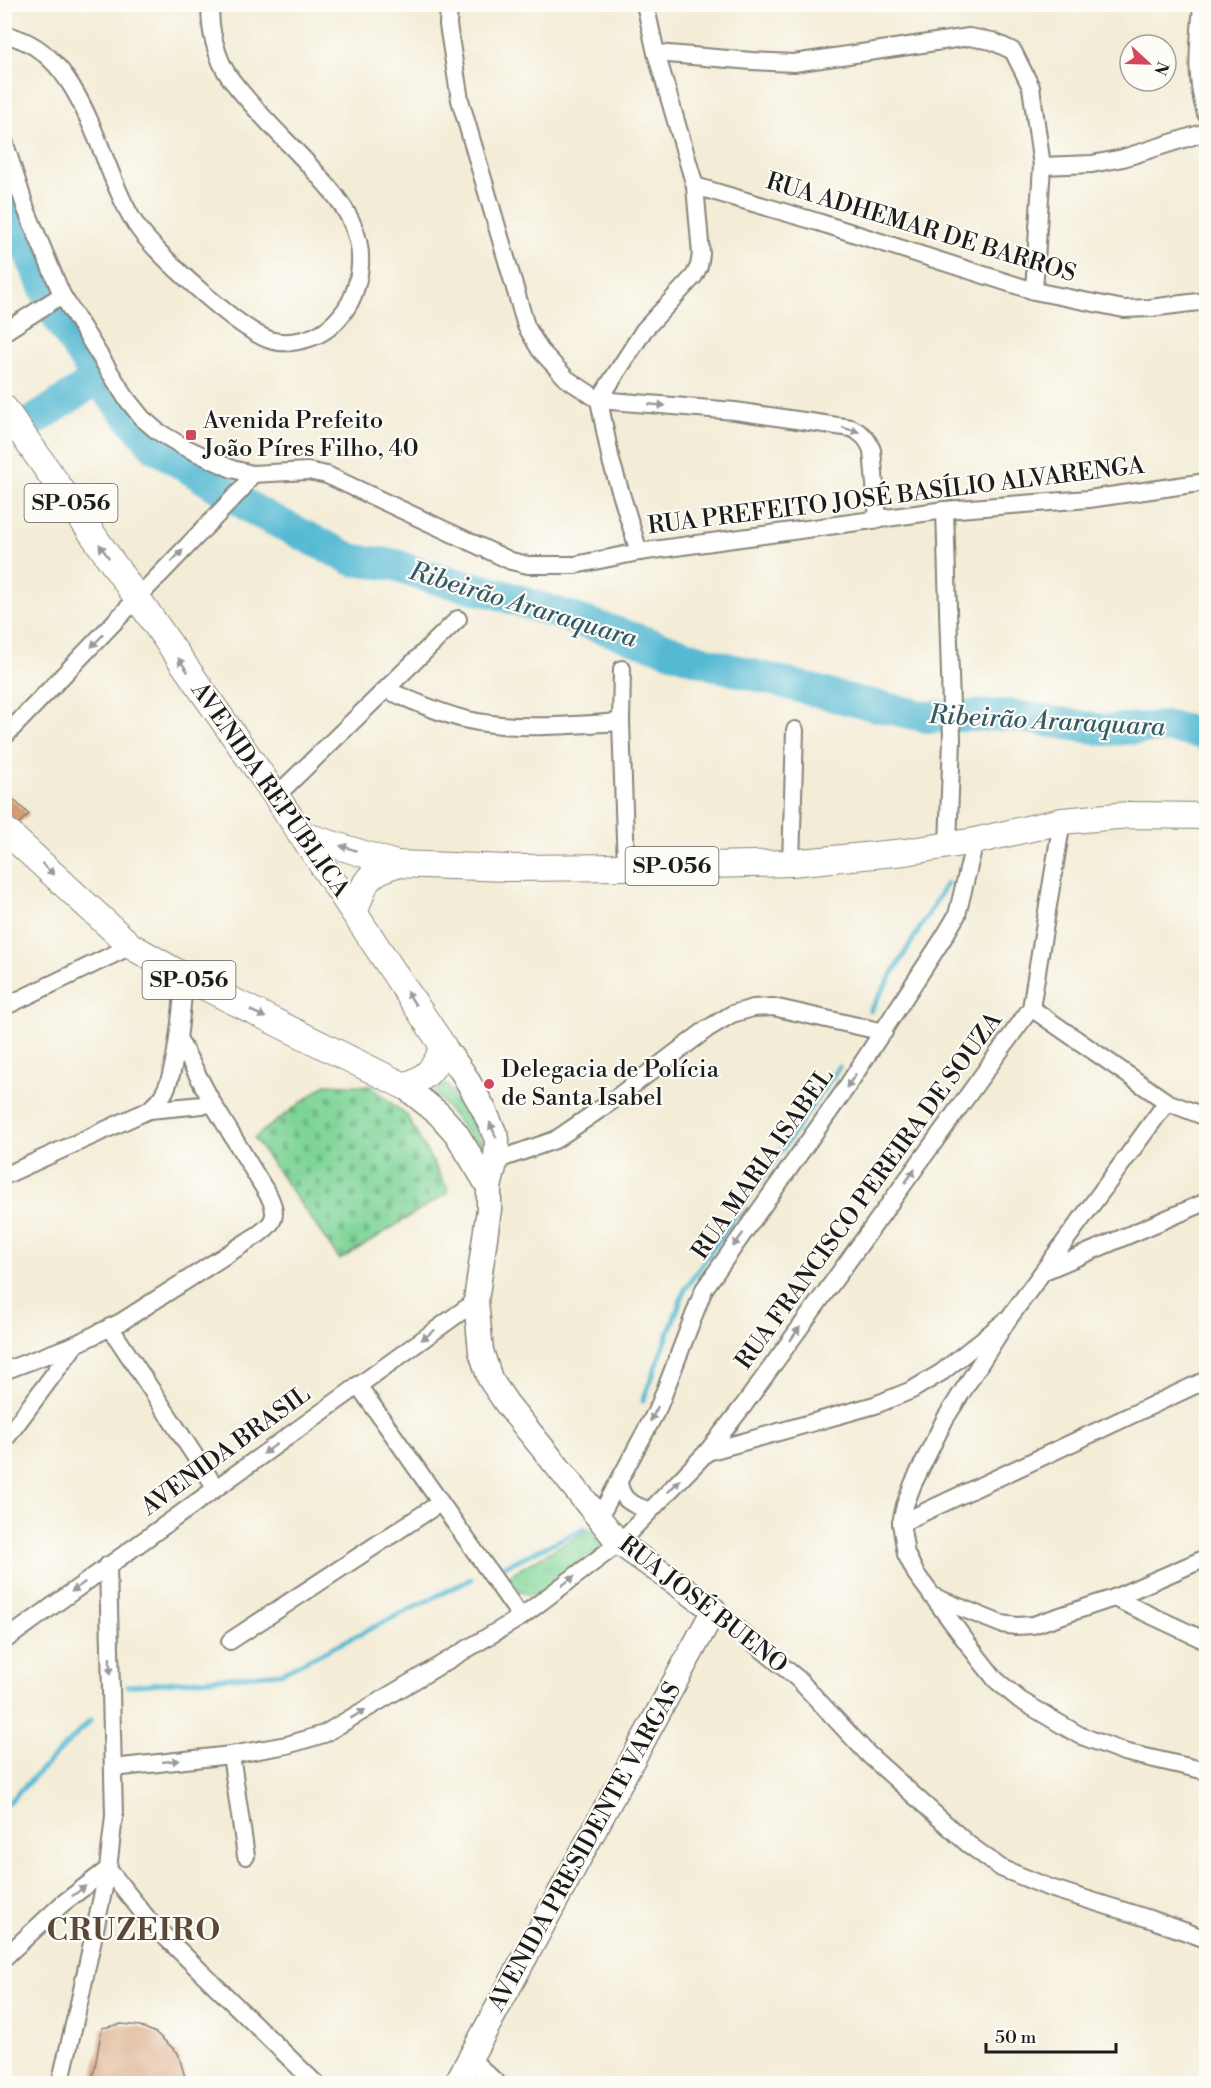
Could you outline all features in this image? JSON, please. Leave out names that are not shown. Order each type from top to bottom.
[{"type":"main road","name":"AVENIDA REPÚBLICA","points":[[4,408],[276,796],[443,1046]]},
{"type":"main road","name":"SP-056","points":[[300,834],[396,864],[508,868],[626,867],[791,863],[905,852],[975,841],[1062,821],[1129,815],[1206,816]]},
{"type":"main road","name":"SP-056","points":[[4,829],[131,946],[184,977],[404,1086]]},
{"type":"main road","name":"SP-056","points":[[354,912],[368,879],[377,871],[396,864]]},
{"type":"main road","points":[[404,1086],[419,1081],[430,1071],[439,1059],[443,1046]]},
{"type":"street","points":[[4,35],[10,35],[34,45],[55,64],[70,82],[121,198],[137,226],[159,251],[203,292],[247,327],[271,340],[292,342],[319,334],[338,319],[352,299],[361,273],[360,247],[354,226],[332,189],[228,76],[216,46],[209,18],[211,4]]},
{"type":"street","points":[[449,4],[448,25],[460,100],[526,326],[540,350],[567,379],[599,400],[735,411],[851,428],[860,432],[868,440],[872,450],[878,519]]},
{"type":"street","points":[[639,552],[611,461],[599,400],[644,330],[685,288],[699,266],[700,254],[695,186],[656,53],[645,4]]},
{"type":"street","points":[[1202,4],[1197,62],[1198,80],[1206,114]]},
{"type":"street","points":[[656,53],[752,62],[794,63],[969,37],[992,40],[1012,51],[1031,87],[1042,166],[1034,291]]},
{"type":"street","points":[[1042,166],[1092,164],[1123,158],[1206,132]]},
{"type":"street","points":[[4,141],[58,297],[126,398],[142,418],[184,447],[232,469],[252,474],[242,489],[4,737]]},
{"type":"street","name":"RUA ADHEMAR DE BARROS","points":[[695,186],[818,222],[1034,291],[1124,309],[1206,301]]},
{"type":"street","points":[[4,332],[58,297]]},
{"type":"street","name":"RUA PREFEITO JOSÉ BASÍLIO ALVARENGA","points":[[252,474],[301,470],[327,476],[511,561],[528,565],[575,566],[639,552],[945,510],[1089,499],[1206,482]]},
{"type":"street","points":[[945,510],[952,740],[948,845]]},
{"type":"street","points":[[276,796],[458,619]]},
{"type":"street","points":[[622,669],[621,722],[626,867]]},
{"type":"street","points":[[386,690],[467,720],[495,724],[534,726],[621,722]]},
{"type":"street","points":[[791,863],[795,730]]},
{"type":"street","name":"RUA FRANCISCO PEREIRA DE SOUZA","points":[[113,1768],[231,1755],[287,1745],[324,1734],[521,1617],[619,1543],[707,1452],[751,1396],[1032,1008],[1062,821]]},
{"type":"street","name":"RUA MARIA ISABEL","points":[[598,1520],[659,1407],[704,1289],[884,1032],[957,915],[975,841]]},
{"type":"street","points":[[4,1007],[131,946]]},
{"type":"street","points":[[149,1110],[163,1095],[170,1074],[178,1038],[184,977]]},
{"type":"street","points":[[404,1086],[445,1120],[488,1171],[555,1140],[612,1101],[707,1029],[732,1014],[753,1008],[773,1007],[884,1032]]},
{"type":"street","points":[[1032,1008],[1167,1102],[1206,1117]]},
{"type":"street","points":[[4,1371],[76,1344],[110,1328],[259,1234],[269,1226],[274,1218],[274,1208],[270,1198],[213,1104],[178,1038]]},
{"type":"street","name":"AVENIDA REPÚBLICA","points":[[443,1046],[463,1073],[494,1131],[497,1140],[488,1171]]},
{"type":"street","points":[[1167,1102],[1009,1318],[945,1419],[904,1505],[902,1523],[906,1554],[932,1596],[996,1680],[1020,1700],[1079,1735],[1124,1752],[1206,1771]]},
{"type":"street","points":[[4,1176],[149,1110],[213,1104]]},
{"type":"street","name":"RUA JOSÉ BUENO","points":[[488,1171],[489,1209],[476,1301],[481,1351],[490,1379],[598,1520],[619,1543],[714,1610],[798,1679],[868,1754],[968,1844],[1001,1868],[1050,1888],[1206,1939]]},
{"type":"street","points":[[1046,1270],[1206,1202]]},
{"type":"street","name":"AVENIDA BRASIL","points":[[4,1641],[476,1301]]},
{"type":"street","points":[[707,1452],[875,1405],[912,1390],[942,1371],[1009,1318]]},
{"type":"street","points":[[110,1328],[216,1488]]},
{"type":"street","points":[[4,1441],[76,1344]]},
{"type":"street","points":[[902,1523],[1206,1380]]},
{"type":"street","points":[[358,1385],[521,1617]]},
{"type":"street","points":[[619,1483],[621,1495],[628,1502],[649,1511]]},
{"type":"street","points":[[230,1641],[440,1503]]},
{"type":"street","points":[[932,1596],[1001,1624],[1033,1625],[1051,1621],[1114,1598],[1206,1558]]},
{"type":"street","points":[[60,2084],[108,1869],[114,1816],[108,1565]]},
{"type":"street","points":[[1114,1598],[1206,1641]]},
{"type":"street","name":"AVENIDA PRESIDENTE VARGAS","points":[[456,2084],[714,1610]]},
{"type":"street","points":[[231,1755],[246,1856]]},
{"type":"street","points":[[4,1958],[62,1904],[108,1869]]},
{"type":"street","points":[[108,1869],[151,1923],[316,2084]]},
{"type":"street","points":[[470,2058],[498,2084]]},
{"type":"green space","points":[[326,1084],[371,1086],[407,1116],[449,1192],[340,1260],[254,1138]]},
{"type":"green space","points":[[446,1084],[467,1112],[484,1146],[472,1139],[434,1092]]},
{"type":"green space","points":[[590,1529],[602,1548],[568,1576],[538,1593],[528,1595],[513,1586],[509,1575]]},
{"type":"building","points":[[4,791],[29,814],[14,828],[4,819]]},
{"type":"building","points":[[121,2024],[140,2026],[156,2033],[178,2053],[187,2084],[90,2084],[102,2028]]},
{"type":"waterway","name":"Ribeirão Araraquara","points":[[4,195],[57,316],[97,379],[154,446],[259,513],[353,560],[396,565],[429,577],[499,594],[715,665],[850,700],[927,717],[1009,715],[1106,730],[1169,727],[1206,734]]},
{"type":"waterway","points":[[29,424],[97,379]]},
{"type":"waterway","points":[[870,1011],[947,883]]},
{"type":"waterway","points":[[643,1401],[685,1289],[839,1067]]},
{"type":"waterway","points":[[505,1566],[585,1528]]},
{"type":"waterway","points":[[128,1686],[281,1673],[471,1579]]},
{"type":"waterway","points":[[4,1807],[91,1720]]},
{"type":"place","name":"Avenida Prefeito João Píres Filho, 40","points":[[191,435]]},
{"type":"place","name":"Delegacia de Polícia de Santa Isabel","points":[[489,1084]]},
{"type":"district","name":"CRUZEIRO","points":[[134,1931]]}]
